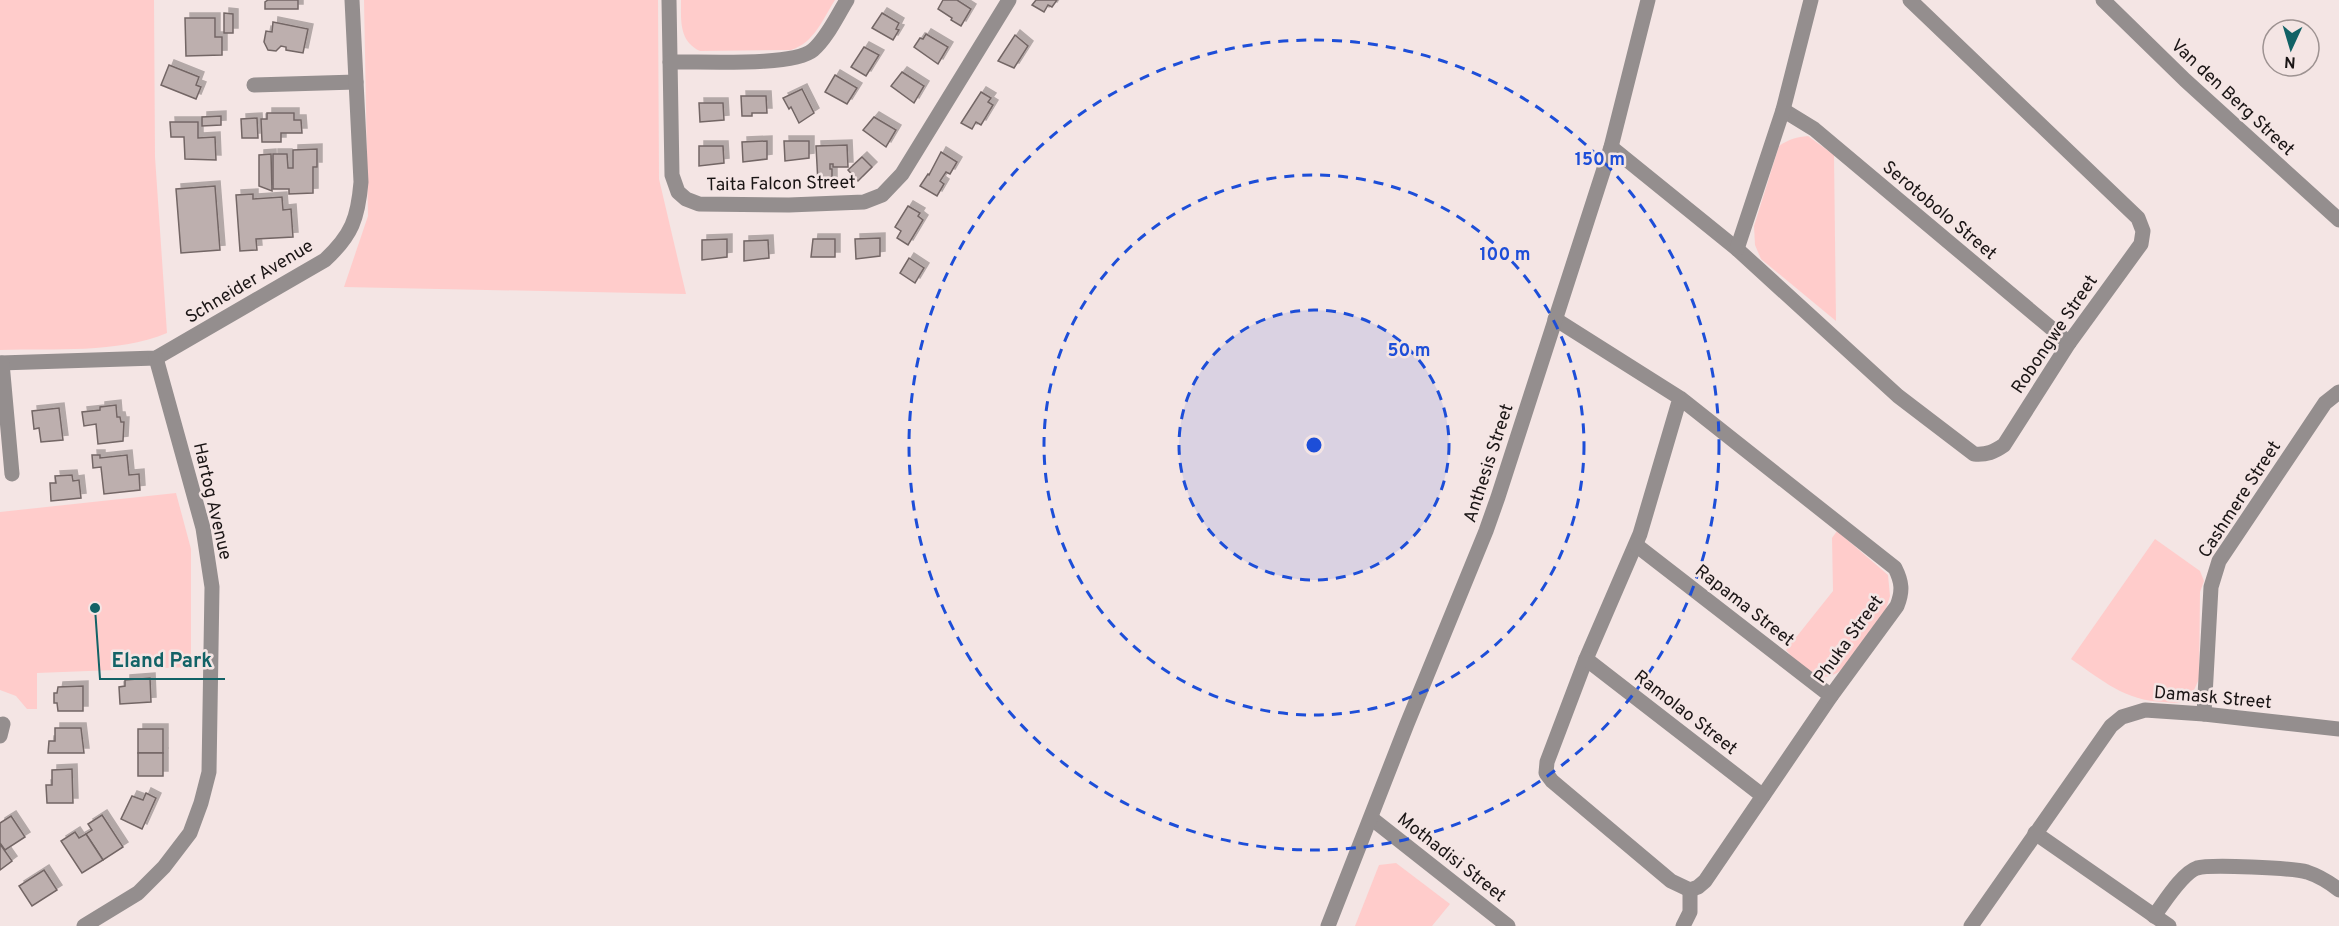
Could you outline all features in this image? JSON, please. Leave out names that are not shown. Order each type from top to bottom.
[{"type":"street","name":"Schneider Avenue","points":[[1,363],[156,358],[325,260],[339,247],[351,231],[359,211],[361,182],[352,0]]},
{"type":"street","name":"Taita Falcon Street","points":[[669,0],[672,175],[675,187],[686,199],[710,205],[864,202],[882,195],[902,174],[1009,0]]},
{"type":"street","points":[[670,62],[780,60],[800,57],[818,44],[847,0]]},
{"type":"street","name":"Anthesis Street","points":[[1328,926],[1486,531],[1611,147],[1648,0]]},
{"type":"street","points":[[1737,249],[1783,110],[1811,0]]},
{"type":"street","name":"Robongwe Street","points":[[1611,147],[1737,249],[1898,396],[1974,454],[1986,455],[2004,444],[2069,344],[2141,244],[2143,231],[2138,218],[1910,0]]},
{"type":"street","name":"Van den Berg Street","points":[[2103,0],[2185,80],[2339,220]]},
{"type":"street","points":[[254,85],[356,82]]},
{"type":"street","name":"Serotobolo Street","points":[[1783,110],[1814,129],[2069,344]]},
{"type":"street","name":"Phuka Street","points":[[1555,319],[1680,398],[1895,568],[1901,580],[1902,594],[1897,606],[1831,696],[1705,881],[1690,890]]},
{"type":"street","name":"Hartog Avenue","points":[[84,926],[138,893],[164,867],[190,833],[208,772],[212,587],[203,528],[156,358]]},
{"type":"street","points":[[1,363],[12,474]]},
{"type":"street","name":"Cashmere Street","points":[[2204,714],[2213,575],[2219,561],[2325,403],[2339,392]]},
{"type":"street","points":[[1680,398],[1636,545],[1586,659],[1547,762],[1546,773],[1552,782],[1671,881],[1690,890],[1690,912],[1683,926]]},
{"type":"street","name":"Rapama Street","points":[[1636,545],[1831,696]]},
{"type":"street","name":"Ramolao Street","points":[[1586,659],[1763,796]]},
{"type":"street","name":"Damask Street","points":[[1971,926],[2111,726],[2122,717],[2145,711],[2204,714],[2339,729]]},
{"type":"street","name":"Mothadisi Street","points":[[1371,818],[1508,926]]},
{"type":"street","points":[[2035,833],[2169,926]]},
{"type":"street","points":[[2154,916],[2187,874],[2196,868],[2214,866],[2304,871],[2320,876],[2339,890]]},
{"type":"shaded area","points":[[0,0],[154,0],[155,157],[167,333],[147,340],[106,347],[0,350]]},
{"type":"shaded area","points":[[364,0],[658,0],[659,179],[686,294],[344,287],[368,216]]},
{"type":"shaded area","points":[[681,0],[835,0],[812,36],[799,47],[791,50],[700,51],[688,42],[685,36],[681,23]]},
{"type":"shaded area","points":[[1808,136],[1834,155],[1836,321],[1761,259],[1755,245],[1754,226],[1779,146],[1793,139]]},
{"type":"shaded area","points":[[176,493],[191,549],[191,667],[37,673],[37,709],[27,709],[16,696],[0,690],[0,512]]},
{"type":"shaded area","points":[[1837,531],[1888,575],[1890,596],[1886,609],[1842,669],[1826,677],[1818,676],[1805,669],[1786,650],[1833,591],[1832,538]]},
{"type":"shaded area","points":[[2155,539],[2200,571],[2204,581],[2200,592],[2199,679],[2189,697],[2179,702],[2170,703],[2137,698],[2114,688],[2071,659]]},
{"type":"shaded area","points":[[1396,863],[1450,904],[1432,926],[1355,926],[1379,865]]},
{"type":"building","points":[[268,0],[298,0],[298,9],[265,9],[265,2]]},
{"type":"building","points":[[943,0],[957,0],[971,9],[961,26],[938,9]]},
{"type":"building","points":[[1036,0],[1057,0],[1052,7],[1048,5],[1044,12],[1032,5]]},
{"type":"building","points":[[224,13],[233,14],[233,33],[224,33]]},
{"type":"building","points":[[882,13],[899,23],[896,29],[899,30],[893,40],[872,28]]},
{"type":"building","points":[[185,18],[215,18],[215,37],[222,37],[222,55],[186,56]]},
{"type":"building","points":[[273,22],[308,29],[303,53],[286,50],[286,47],[281,46],[276,51],[268,50],[264,42],[266,31],[272,32]]},
{"type":"building","points":[[926,34],[948,47],[938,64],[914,47]]},
{"type":"building","points":[[1015,35],[1028,46],[1014,68],[998,61]]},
{"type":"building","points":[[864,47],[879,55],[866,76],[851,67]]},
{"type":"building","points":[[169,65],[199,77],[196,85],[201,87],[196,99],[161,85]]},
{"type":"building","points":[[902,72],[924,86],[914,103],[891,86]]},
{"type":"building","points":[[835,75],[857,88],[847,104],[825,92]]},
{"type":"building","points":[[802,89],[814,113],[799,123],[791,107],[789,109],[783,98]]},
{"type":"building","points":[[981,92],[991,98],[988,102],[993,105],[981,125],[976,122],[972,129],[961,123]]},
{"type":"building","points":[[741,96],[766,96],[767,113],[742,116]]},
{"type":"building","points":[[699,103],[723,103],[724,120],[700,122]]},
{"type":"building","points":[[267,113],[294,113],[294,120],[301,120],[302,133],[281,133],[281,142],[262,142],[261,119],[267,119]]},
{"type":"building","points":[[221,116],[221,125],[202,126],[202,117]]},
{"type":"building","points":[[874,117],[896,130],[886,147],[863,130]]},
{"type":"building","points":[[257,118],[258,138],[242,138],[241,119]]},
{"type":"building","points":[[170,122],[198,122],[198,138],[215,137],[216,160],[185,159],[184,137],[171,137]]},
{"type":"building","points":[[767,141],[767,159],[743,162],[742,142]]},
{"type":"building","points":[[784,141],[809,141],[809,158],[785,161]]},
{"type":"building","points":[[847,145],[848,167],[833,167],[833,164],[830,164],[832,183],[818,183],[816,146]]},
{"type":"building","points":[[699,146],[723,146],[724,163],[699,166]]},
{"type":"building","points":[[317,149],[317,167],[313,167],[313,193],[289,194],[289,189],[273,189],[273,154],[287,154],[288,168],[293,168],[293,150]]},
{"type":"building","points":[[941,152],[957,162],[950,174],[946,172],[940,181],[944,184],[937,196],[920,186],[929,175]]},
{"type":"building","points":[[271,154],[272,191],[259,186],[259,155]]},
{"type":"building","points":[[862,157],[872,167],[858,181],[848,170]]},
{"type":"building","points":[[215,186],[220,250],[181,253],[176,189]]},
{"type":"building","points":[[253,194],[253,199],[282,197],[283,210],[291,209],[293,237],[256,239],[257,250],[240,251],[236,195]]},
{"type":"building","points":[[908,206],[920,213],[918,216],[923,220],[908,245],[897,238],[901,231],[895,227]]},
{"type":"building","points":[[880,238],[880,256],[856,259],[855,239]]},
{"type":"building","points":[[727,239],[727,257],[702,260],[702,240]]},
{"type":"building","points":[[813,239],[835,239],[835,257],[811,257]]},
{"type":"building","points":[[768,240],[769,258],[744,261],[744,241]]},
{"type":"building","points":[[909,258],[924,268],[915,283],[900,273]]},
{"type":"building","points":[[116,405],[117,417],[124,422],[123,441],[98,444],[96,424],[84,426],[82,412]]},
{"type":"building","points":[[59,408],[63,440],[41,442],[39,428],[34,429],[32,411]]},
{"type":"building","points":[[92,455],[100,455],[100,458],[127,455],[129,475],[139,474],[140,490],[104,494],[101,467],[93,468]]},
{"type":"building","points":[[72,475],[73,481],[79,480],[81,498],[51,501],[50,483],[56,483],[55,476]]},
{"type":"building","points":[[150,678],[151,702],[120,704],[119,687],[125,686],[125,680]]},
{"type":"building","points":[[83,686],[83,711],[58,711],[57,703],[54,703],[54,693],[57,693],[58,687]]},
{"type":"building","points":[[55,728],[81,728],[84,753],[48,753],[49,741],[55,741]]},
{"type":"building","points":[[138,729],[163,729],[163,753],[138,753]]},
{"type":"building","points":[[138,753],[163,753],[163,776],[138,776]]},
{"type":"building","points":[[72,769],[73,803],[47,803],[46,785],[52,785],[52,770]]},
{"type":"building","points":[[146,793],[156,798],[142,829],[121,819],[132,796],[143,800]]},
{"type":"building","points":[[102,815],[123,847],[103,860],[86,834],[92,830],[88,824]]},
{"type":"building","points":[[11,816],[25,837],[5,850],[0,843],[0,823]]},
{"type":"building","points":[[75,832],[79,838],[86,834],[103,860],[82,873],[61,841]]},
{"type":"building","points":[[0,844],[12,861],[0,870]]},
{"type":"building","points":[[44,870],[57,890],[32,906],[19,886]]},
{"type":"place","name":"Eland Park","points":[[95,608]]}]
